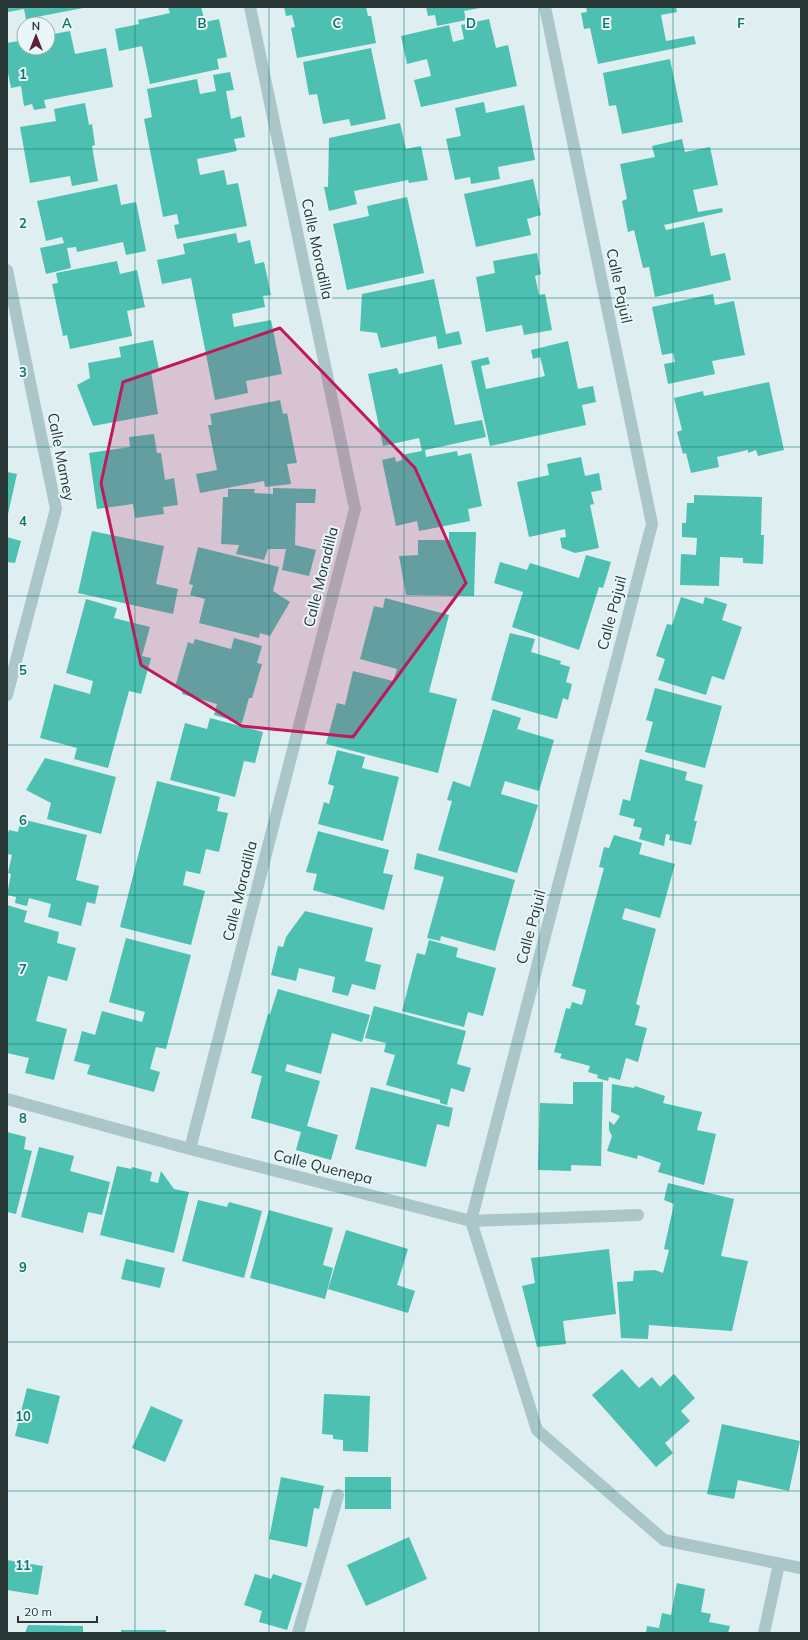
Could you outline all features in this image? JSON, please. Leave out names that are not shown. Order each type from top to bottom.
[{"type":"street","name":"Calle Moradilla","points":[[190,1149],[355,509],[250,7]]},
{"type":"street","name":"Calle Pajuil","points":[[471,1221],[652,524],[545,7]]},
{"type":"street","name":"Calle Mamey","points":[[7,270],[56,509],[7,695]]},
{"type":"street","name":"Calle Quenepa","points":[[7,1099],[190,1149],[471,1221],[638,1215]]},
{"type":"street","points":[[471,1221],[537,1430],[664,1540],[801,1568]]},
{"type":"street","points":[[298,1633],[338,1495]]},
{"type":"street","points":[[764,1633],[779,1564]]},
{"type":"highlighted area","points":[[280,328],[415,468],[466,583],[353,737],[242,726],[141,665],[101,483],[123,382]]},
{"type":"building","points":[[8,7],[83,7],[42,16],[25,16],[24,9],[8,12]]},
{"type":"building","points":[[168,7],[201,7],[205,22],[219,19],[227,57],[217,59],[219,69],[150,84],[142,46],[119,51],[115,29],[139,24],[138,20],[170,13]]},
{"type":"building","points":[[284,7],[366,7],[368,16],[371,16],[376,43],[297,58],[291,28],[295,27],[292,15],[286,16]]},
{"type":"building","points":[[426,7],[480,8],[464,11],[466,20],[437,26],[435,15],[428,16]]},
{"type":"building","points":[[586,7],[676,7],[677,12],[661,15],[666,41],[694,36],[696,44],[598,64],[590,28],[584,29],[581,13],[587,12]]},
{"type":"building","points":[[489,19],[496,48],[508,45],[517,86],[421,107],[414,80],[431,76],[427,59],[407,64],[401,36],[449,25],[453,42],[464,39],[461,25]]},
{"type":"building","points":[[70,31],[75,54],[106,48],[113,87],[44,100],[46,108],[34,110],[32,104],[24,106],[21,86],[11,88],[7,68],[7,43],[16,41],[16,56],[56,56],[56,34]]},
{"type":"building","points":[[371,48],[386,119],[351,126],[349,119],[323,124],[317,94],[309,95],[303,62]]},
{"type":"building","points":[[670,59],[683,122],[622,134],[616,105],[609,106],[603,73]]},
{"type":"building","points":[[230,72],[234,90],[226,91],[231,119],[241,116],[245,137],[234,139],[237,151],[197,159],[200,175],[224,170],[227,185],[238,183],[247,226],[177,239],[174,225],[179,224],[177,214],[163,217],[144,119],[152,117],[147,89],[197,79],[200,94],[216,91],[213,75]]},
{"type":"building","points":[[484,102],[486,113],[524,105],[535,160],[498,167],[500,179],[471,184],[470,177],[455,180],[446,139],[461,136],[455,108]]},
{"type":"building","points":[[85,103],[89,125],[92,124],[95,145],[92,146],[98,181],[72,186],[70,176],[30,183],[20,127],[56,121],[54,109]]},
{"type":"building","points":[[400,123],[406,149],[421,146],[428,180],[409,183],[408,180],[354,191],[357,204],[329,211],[324,187],[328,187],[329,138]]},
{"type":"building","points":[[682,139],[685,152],[710,147],[718,185],[693,190],[698,212],[722,208],[723,212],[664,225],[666,230],[704,222],[711,256],[725,253],[731,280],[655,297],[649,267],[643,268],[634,230],[628,232],[622,201],[627,199],[620,164],[655,157],[652,146]]},
{"type":"building","points":[[533,179],[541,215],[527,219],[531,235],[476,247],[464,194]]},
{"type":"building","points":[[117,184],[121,205],[136,202],[146,251],[126,255],[123,242],[77,252],[76,247],[67,248],[71,268],[46,274],[40,248],[64,243],[62,237],[46,241],[37,201]]},
{"type":"building","points":[[407,197],[424,273],[347,290],[333,224],[369,216],[367,206]]},
{"type":"building","points":[[236,233],[238,243],[250,240],[255,264],[264,262],[271,295],[263,296],[265,307],[232,314],[234,327],[271,320],[282,374],[246,381],[248,393],[215,400],[191,278],[162,284],[157,260],[185,254],[183,244]]},
{"type":"building","points":[[537,253],[541,274],[535,276],[539,295],[545,294],[552,330],[524,335],[522,325],[486,332],[476,277],[495,273],[493,261]]},
{"type":"building","points":[[117,261],[120,274],[137,270],[145,307],[127,311],[132,336],[70,349],[67,335],[63,336],[52,284],[58,283],[56,273]]},
{"type":"building","points":[[434,279],[446,334],[459,331],[462,344],[438,349],[436,336],[381,348],[377,333],[360,331],[362,294]]},
{"type":"building","points":[[713,294],[715,305],[734,301],[745,355],[712,361],[715,374],[668,384],[664,364],[675,362],[673,353],[662,355],[652,307]]},
{"type":"building","points":[[153,340],[159,369],[151,371],[158,414],[93,426],[77,385],[90,378],[88,363],[121,357],[119,347]]},
{"type":"building","points":[[568,341],[578,389],[593,386],[596,402],[582,405],[586,425],[490,446],[471,361],[488,357],[490,364],[481,366],[486,389],[545,376],[540,357],[533,359],[531,350]]},
{"type":"building","points":[[442,364],[455,425],[482,420],[486,437],[425,450],[426,457],[457,451],[458,456],[471,453],[482,506],[468,509],[470,521],[419,531],[417,521],[396,526],[382,460],[395,457],[396,462],[402,460],[401,455],[422,451],[419,438],[383,446],[368,374],[397,368],[399,374]]},
{"type":"building","points":[[769,382],[784,450],[758,456],[756,450],[748,453],[748,450],[717,457],[719,467],[691,473],[686,453],[683,454],[677,432],[682,430],[674,398],[703,391],[704,396]]},
{"type":"building","points":[[280,400],[283,414],[287,413],[297,463],[287,464],[291,484],[265,487],[264,481],[200,493],[196,474],[217,470],[208,425],[212,425],[210,414]]},
{"type":"building","points":[[154,434],[157,453],[161,453],[165,480],[174,478],[178,505],[163,507],[164,514],[135,518],[133,504],[97,509],[89,453],[130,447],[129,437]]},
{"type":"building","points":[[581,457],[585,476],[599,473],[602,490],[591,492],[594,504],[590,505],[599,548],[575,553],[562,548],[560,538],[566,537],[565,529],[529,537],[517,482],[549,475],[547,464]]},
{"type":"building","points":[[7,472],[17,474],[8,514],[7,514]]},
{"type":"building","points":[[273,488],[316,489],[315,503],[296,503],[295,545],[316,550],[309,576],[282,570],[286,549],[268,549],[264,560],[236,554],[239,545],[221,544],[223,497],[228,497],[228,489],[255,489],[254,493],[273,494]]},
{"type":"building","points":[[694,495],[762,497],[761,535],[764,535],[763,564],[743,563],[743,558],[720,557],[719,586],[680,585],[681,554],[696,555],[697,538],[682,537],[682,523],[686,523],[687,503],[694,503]]},
{"type":"building","points":[[92,531],[164,546],[156,584],[178,589],[173,614],[78,593]]},
{"type":"building","points":[[449,532],[476,532],[474,596],[406,595],[399,556],[418,555],[418,540],[449,540]]},
{"type":"building","points":[[7,537],[21,541],[15,563],[7,562]]},
{"type":"building","points":[[198,547],[279,567],[273,591],[290,602],[270,636],[260,633],[259,638],[199,623],[205,599],[190,595],[193,585],[189,584]]},
{"type":"building","points":[[586,555],[611,562],[603,588],[599,587],[579,650],[512,627],[523,592],[494,583],[500,562],[527,570],[530,563],[579,578]]},
{"type":"building","points":[[681,597],[703,604],[705,597],[727,604],[722,620],[742,627],[724,680],[712,676],[706,695],[658,680],[665,659],[656,656],[667,624],[672,625]]},
{"type":"building","points":[[385,598],[449,615],[429,692],[457,699],[438,773],[326,744],[337,703],[345,705],[353,671],[393,681],[397,669],[360,659],[374,606],[383,608]]},
{"type":"building","points":[[86,599],[117,608],[114,618],[150,627],[142,656],[151,658],[141,694],[129,691],[108,768],[74,759],[77,748],[40,738],[54,684],[90,694],[93,681],[66,673]]},
{"type":"building","points":[[510,633],[535,639],[531,652],[561,661],[560,664],[570,667],[566,682],[572,684],[568,700],[563,698],[557,719],[491,700]]},
{"type":"building","points":[[234,638],[262,646],[257,663],[262,664],[252,698],[249,698],[242,723],[214,715],[217,704],[182,694],[183,689],[175,687],[188,642],[193,644],[195,639],[231,649]]},
{"type":"building","points":[[655,688],[722,706],[705,768],[645,752],[653,722],[646,720]]},
{"type":"building","points":[[493,709],[521,718],[517,729],[554,740],[539,791],[505,781],[501,794],[538,805],[517,873],[438,850],[452,801],[447,800],[453,781],[470,787]]},
{"type":"building","points":[[210,718],[263,732],[255,763],[244,761],[235,797],[170,780],[185,723],[207,729]]},
{"type":"building","points":[[337,750],[365,757],[362,768],[399,777],[383,841],[318,824],[324,802],[329,804],[334,786],[328,784]]},
{"type":"building","points":[[45,758],[116,777],[101,834],[47,819],[51,803],[26,790]]},
{"type":"building","points":[[640,759],[687,772],[685,780],[703,785],[694,821],[697,821],[691,845],[669,840],[670,835],[666,834],[664,846],[639,839],[642,828],[633,826],[635,819],[619,815],[623,799],[630,801]]},
{"type":"building","points":[[157,781],[220,797],[217,811],[228,813],[219,852],[206,849],[200,874],[186,871],[183,885],[205,891],[191,945],[120,927]]},
{"type":"building","points":[[21,819],[87,835],[76,880],[99,886],[95,904],[87,902],[81,926],[48,917],[51,904],[29,898],[27,906],[15,903],[16,897],[7,895],[11,874],[8,873],[12,855],[7,854],[7,837],[9,830],[18,832]]},
{"type":"building","points":[[318,831],[389,850],[383,873],[393,875],[384,910],[313,890],[317,874],[306,872]]},
{"type":"building","points":[[614,835],[642,843],[639,854],[675,864],[660,918],[625,908],[622,919],[656,929],[636,1004],[640,1006],[635,1025],[647,1028],[638,1062],[626,1058],[620,1080],[609,1077],[608,1081],[597,1078],[598,1075],[588,1072],[590,1066],[560,1058],[562,1054],[554,1052],[566,1008],[570,1009],[572,1002],[582,1005],[586,990],[572,986],[604,868],[599,867],[604,847],[609,848]]},
{"type":"building","points":[[417,853],[515,880],[495,951],[441,936],[440,941],[427,938],[444,877],[414,869]]},
{"type":"building","points":[[7,905],[27,911],[24,922],[59,932],[57,943],[76,948],[67,981],[48,976],[36,1021],[67,1029],[54,1080],[25,1073],[29,1058],[7,1053]]},
{"type":"building","points":[[305,911],[373,928],[365,961],[381,965],[375,990],[352,984],[348,996],[332,992],[335,977],[299,968],[296,981],[271,975],[278,946],[283,947],[286,937]]},
{"type":"building","points":[[126,938],[191,955],[166,1049],[156,1047],[150,1069],[160,1072],[154,1092],[87,1074],[90,1065],[74,1061],[82,1031],[95,1035],[102,1011],[142,1022],[145,1012],[109,1002]]},
{"type":"building","points":[[429,940],[458,948],[456,957],[496,968],[483,1016],[468,1012],[464,1027],[402,1011],[417,953],[425,955]]},
{"type":"building","points":[[278,989],[370,1015],[362,1042],[332,1033],[321,1074],[287,1064],[285,1071],[320,1081],[307,1126],[338,1135],[331,1160],[296,1150],[301,1132],[251,1118],[262,1076],[251,1073],[268,1014],[270,1014]]},
{"type":"building","points":[[374,1006],[466,1031],[457,1064],[471,1068],[464,1092],[451,1088],[447,1105],[440,1103],[440,1100],[386,1085],[395,1055],[384,1052],[386,1043],[365,1038]]},
{"type":"building","points":[[573,1082],[603,1082],[601,1166],[571,1165],[571,1171],[538,1170],[540,1103],[573,1104]]},
{"type":"building","points":[[612,1084],[634,1088],[635,1086],[665,1096],[663,1103],[702,1112],[697,1130],[716,1134],[704,1185],[658,1172],[661,1163],[638,1155],[637,1159],[607,1151],[612,1136],[609,1130],[609,1121],[614,1125],[620,1116],[611,1112]]},
{"type":"building","points":[[371,1087],[453,1108],[449,1127],[437,1124],[426,1167],[355,1149]]},
{"type":"building","points":[[7,1132],[26,1137],[24,1149],[32,1151],[16,1214],[7,1212]]},
{"type":"building","points":[[39,1147],[74,1156],[70,1171],[110,1182],[102,1215],[88,1212],[83,1233],[21,1217]]},
{"type":"building","points":[[117,1166],[131,1169],[132,1167],[152,1172],[150,1181],[158,1183],[161,1171],[174,1189],[189,1192],[174,1253],[100,1235]]},
{"type":"building","points":[[668,1183],[734,1199],[721,1256],[748,1261],[732,1331],[649,1325],[648,1339],[621,1338],[617,1282],[633,1281],[634,1271],[655,1270],[663,1273],[669,1250],[664,1249],[674,1204],[664,1200]]},
{"type":"building","points":[[198,1200],[227,1207],[229,1202],[262,1211],[244,1278],[182,1261]]},
{"type":"building","points":[[269,1210],[333,1228],[323,1265],[333,1268],[325,1299],[250,1278]]},
{"type":"building","points":[[346,1230],[408,1249],[397,1285],[415,1291],[408,1313],[328,1289]]},
{"type":"building","points":[[609,1249],[616,1314],[563,1321],[566,1344],[537,1347],[522,1286],[535,1283],[531,1258]]},
{"type":"building","points":[[126,1259],[165,1268],[160,1288],[121,1279]]},
{"type":"building","points":[[622,1369],[639,1388],[652,1377],[660,1387],[674,1374],[695,1398],[681,1411],[690,1421],[665,1443],[673,1453],[656,1467],[592,1395]]},
{"type":"building","points":[[27,1388],[60,1396],[48,1444],[15,1436]]},
{"type":"building","points":[[324,1394],[370,1396],[368,1452],[343,1451],[343,1440],[333,1439],[333,1435],[322,1434]]},
{"type":"building","points":[[151,1406],[183,1420],[165,1462],[132,1448]]},
{"type":"building","points":[[722,1424],[800,1441],[789,1491],[738,1480],[734,1499],[707,1494]]},
{"type":"building","points":[[281,1477],[324,1486],[319,1509],[314,1508],[307,1547],[269,1539]]},
{"type":"building","points":[[345,1477],[391,1477],[391,1509],[345,1509]]},
{"type":"building","points":[[409,1537],[427,1579],[366,1606],[347,1565]]},
{"type":"building","points":[[7,1560],[43,1566],[38,1595],[7,1590]]},
{"type":"building","points":[[255,1574],[271,1579],[273,1574],[302,1583],[287,1630],[259,1622],[262,1611],[244,1605]]},
{"type":"building","points":[[677,1583],[705,1589],[701,1612],[711,1614],[709,1622],[730,1626],[728,1633],[646,1633],[647,1626],[659,1628],[662,1613],[671,1615]]},
{"type":"building","points":[[28,1625],[83,1626],[83,1633],[25,1633]]},
{"type":"building","points":[[121,1630],[166,1630],[166,1633],[121,1633]]}]
